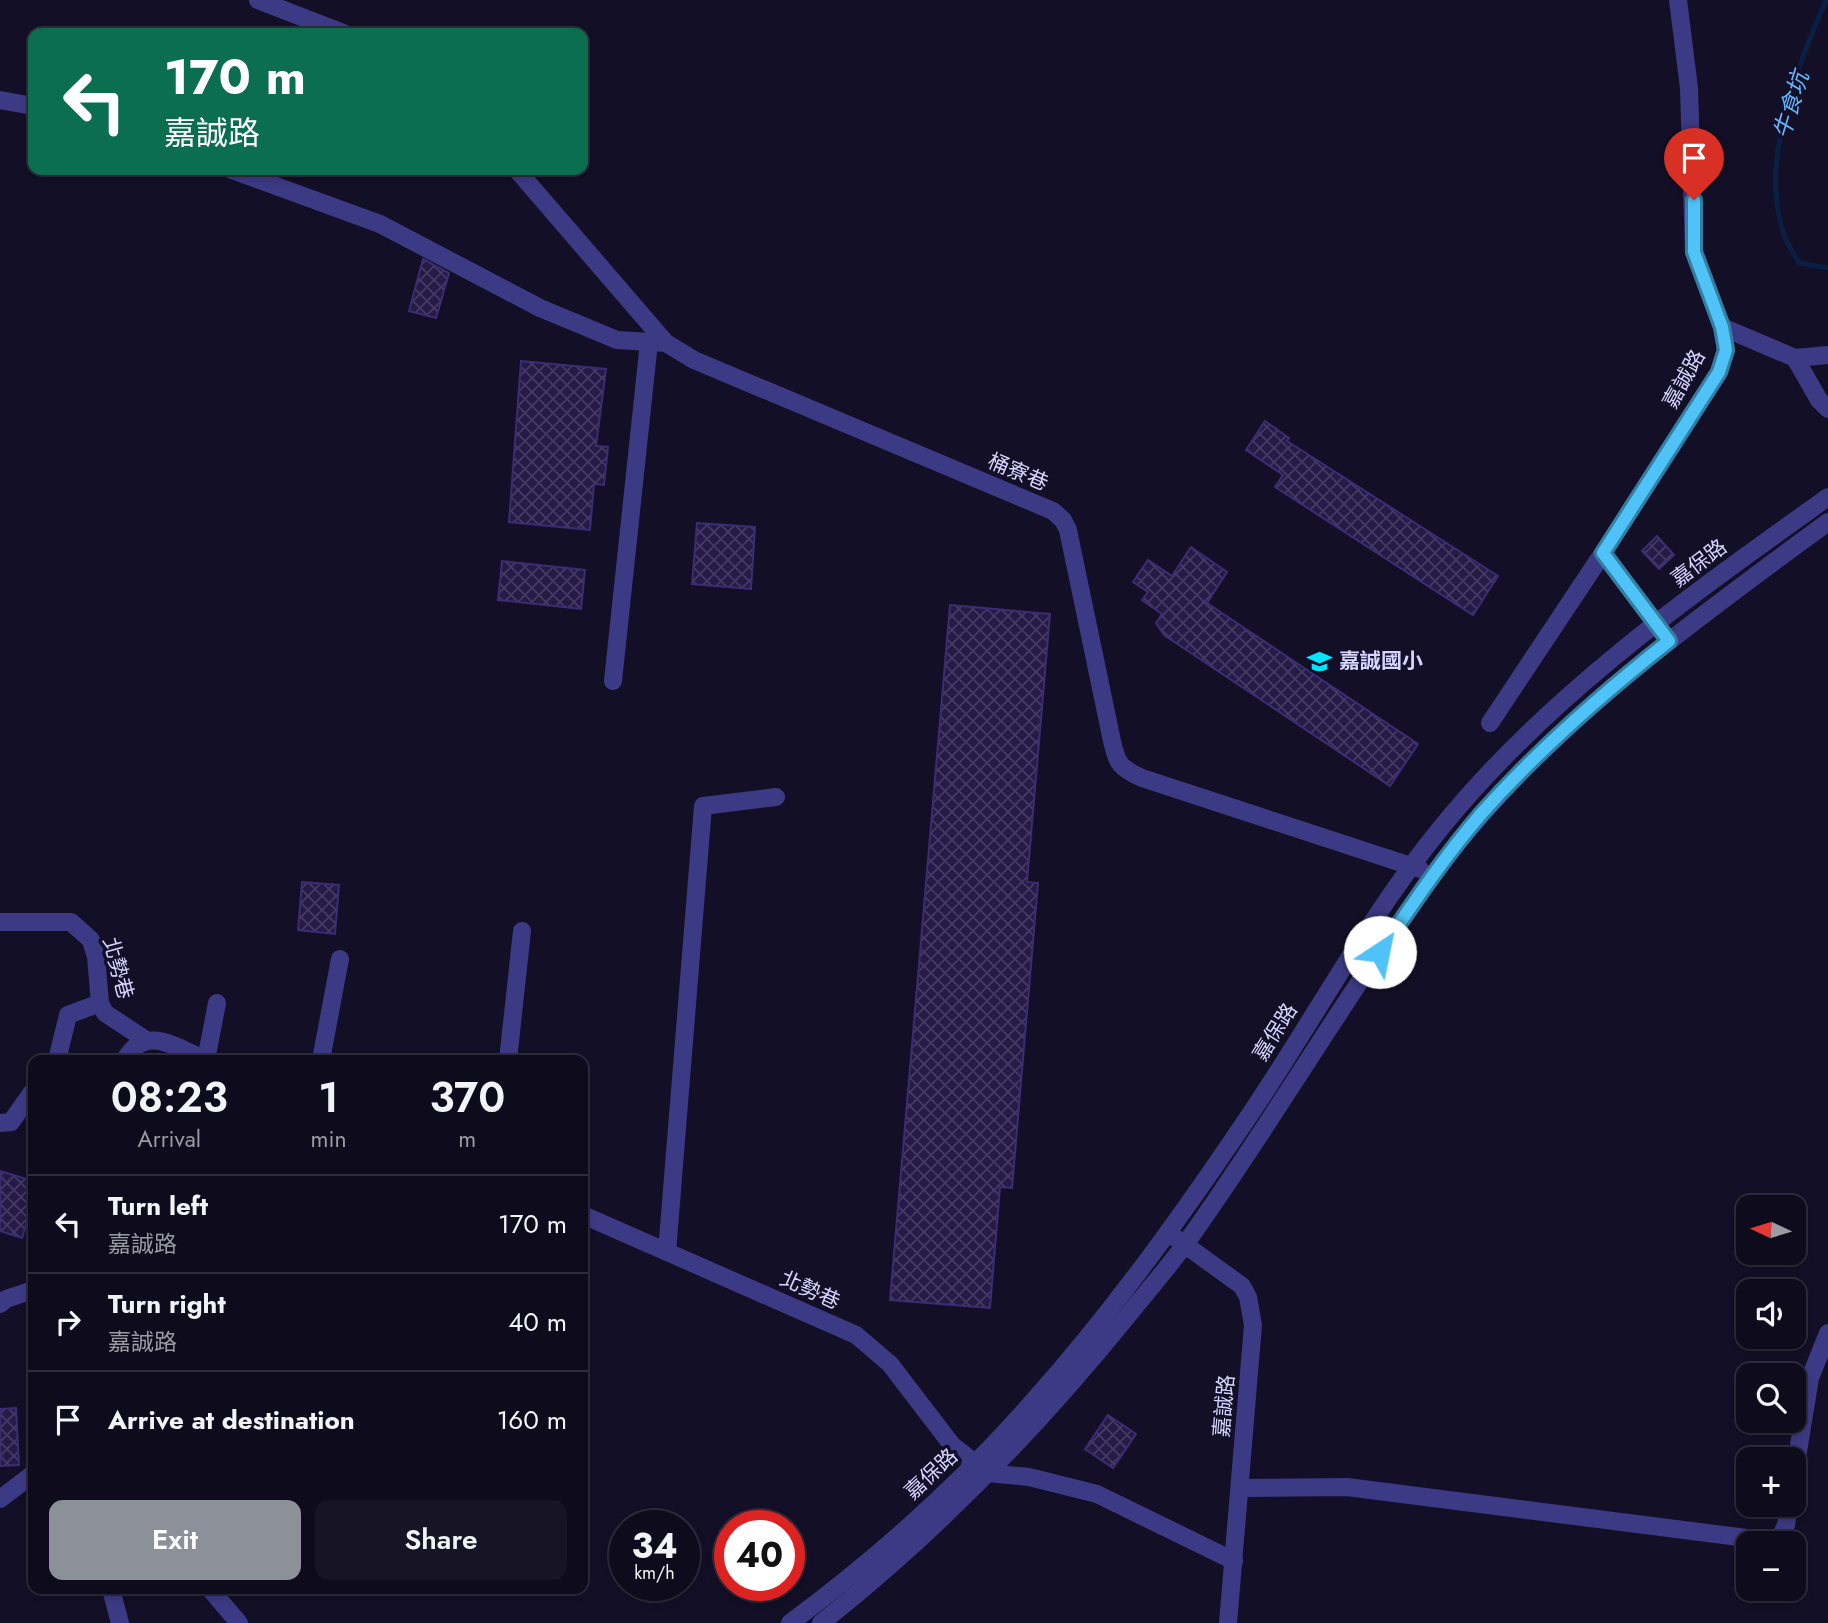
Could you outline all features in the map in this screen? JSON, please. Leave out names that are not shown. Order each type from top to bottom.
[{"type":"street","points":[[258,0],[330,28]]},
{"type":"street","points":[[1670,0],[1679,19]]},
{"type":"street","name":"嘉誠路","points":[[1490,723],[1719,372],[1726,350],[1722,327],[1694,252],[1689,88],[1678,0]]},
{"type":"street","points":[[0,100],[28,105]]},
{"type":"street","points":[[247,175],[380,224],[553,314],[617,340],[658,342],[613,681]]},
{"type":"street","name":"桶寮巷","points":[[521,175],[658,342],[694,360],[1053,511],[1063,520],[1068,530],[1115,756],[1123,770],[1434,873]]},
{"type":"street","points":[[1722,327],[1795,358],[1828,355]]},
{"type":"street","points":[[1795,358],[1819,400],[1828,409]]},
{"type":"street","name":"嘉保路","points":[[821,1623],[921,1538],[983,1467],[1168,1233],[1256,1105],[1411,865],[1472,791],[1564,697],[1656,624],[1828,497]]},
{"type":"street","name":"嘉保路","points":[[790,1623],[983,1467],[1061,1396],[1185,1245],[1434,873],[1482,814],[1608,689],[1828,523]]},
{"type":"street","points":[[1603,553],[1669,641]]},
{"type":"street","points":[[667,1252],[703,806],[776,797]]},
{"type":"street","name":"北勢巷","points":[[0,922],[71,922],[91,940],[96,957],[100,1003],[105,1013],[146,1040],[162,1041],[194,1055]]},
{"type":"street","points":[[509,1055],[522,931]]},
{"type":"street","points":[[322,1055],[340,959]]},
{"type":"street","points":[[56,1055],[68,1015],[100,1003]]},
{"type":"street","points":[[207,1055],[217,1003]]},
{"type":"street","points":[[128,1055],[130,1050],[146,1040]]},
{"type":"street","points":[[0,1123],[11,1122],[28,1098]]},
{"type":"street","name":"北勢巷","points":[[588,1217],[856,1335],[890,1364],[952,1446],[983,1467]]},
{"type":"street","name":"嘉誠路","points":[[1168,1233],[1242,1286],[1252,1312],[1228,1623]]},
{"type":"street","points":[[0,1304],[6,1299],[28,1292]]},
{"type":"street","points":[[1799,1447],[1810,1378],[1828,1333]]},
{"type":"street","points":[[983,1467],[1097,1494],[1234,1561]]},
{"type":"street","points":[[0,1499],[28,1478]]},
{"type":"street","points":[[1240,1488],[1347,1487],[1778,1542],[1787,1517]]},
{"type":"street","points":[[112,1594],[120,1623]]},
{"type":"street","points":[[215,1594],[239,1623]]},
{"type":"building","points":[[423,259],[449,273],[436,318],[409,311]]},
{"type":"building","points":[[521,361],[606,369],[596,446],[608,447],[604,485],[594,484],[590,530],[509,522]]},
{"type":"building","points":[[1265,421],[1289,438],[1287,441],[1498,576],[1473,615],[1275,487],[1283,475],[1246,450]]},
{"type":"building","points":[[697,523],[755,527],[751,589],[692,584]]},
{"type":"building","points":[[1657,536],[1674,555],[1659,569],[1642,551]]},
{"type":"building","points":[[1191,547],[1227,572],[1207,603],[1418,744],[1390,786],[1164,635],[1156,623],[1162,614],[1142,600],[1148,592],[1133,582],[1148,560],[1172,576]]},
{"type":"building","points":[[502,561],[585,570],[581,609],[498,600]]},
{"type":"building","points":[[950,605],[1050,614],[1027,882],[1038,883],[1012,1188],[1000,1187],[990,1308],[890,1300]]},
{"type":"building","points":[[302,882],[339,885],[335,934],[298,930]]},
{"type":"building","points":[[0,1171],[28,1179],[28,1219],[22,1238],[0,1231]]},
{"type":"building","points":[[16,1408],[19,1465],[0,1466],[0,1409]]},
{"type":"building","points":[[1108,1415],[1136,1434],[1113,1468],[1085,1449]]},
{"type":"waterway","name":"牛食坑","points":[[1826,0],[1804,54],[1785,115],[1778,146],[1776,177],[1777,206],[1791,249],[1799,263],[1828,268]]},
{"type":"place","name":"嘉誠國小","points":[[1319,661]]},
{"type":"route","points":[[1380,952],[1434,873],[1482,814],[1525,768],[1608,689],[1669,641],[1603,553],[1719,372],[1726,350],[1722,327],[1694,252],[1694,200]]}]
